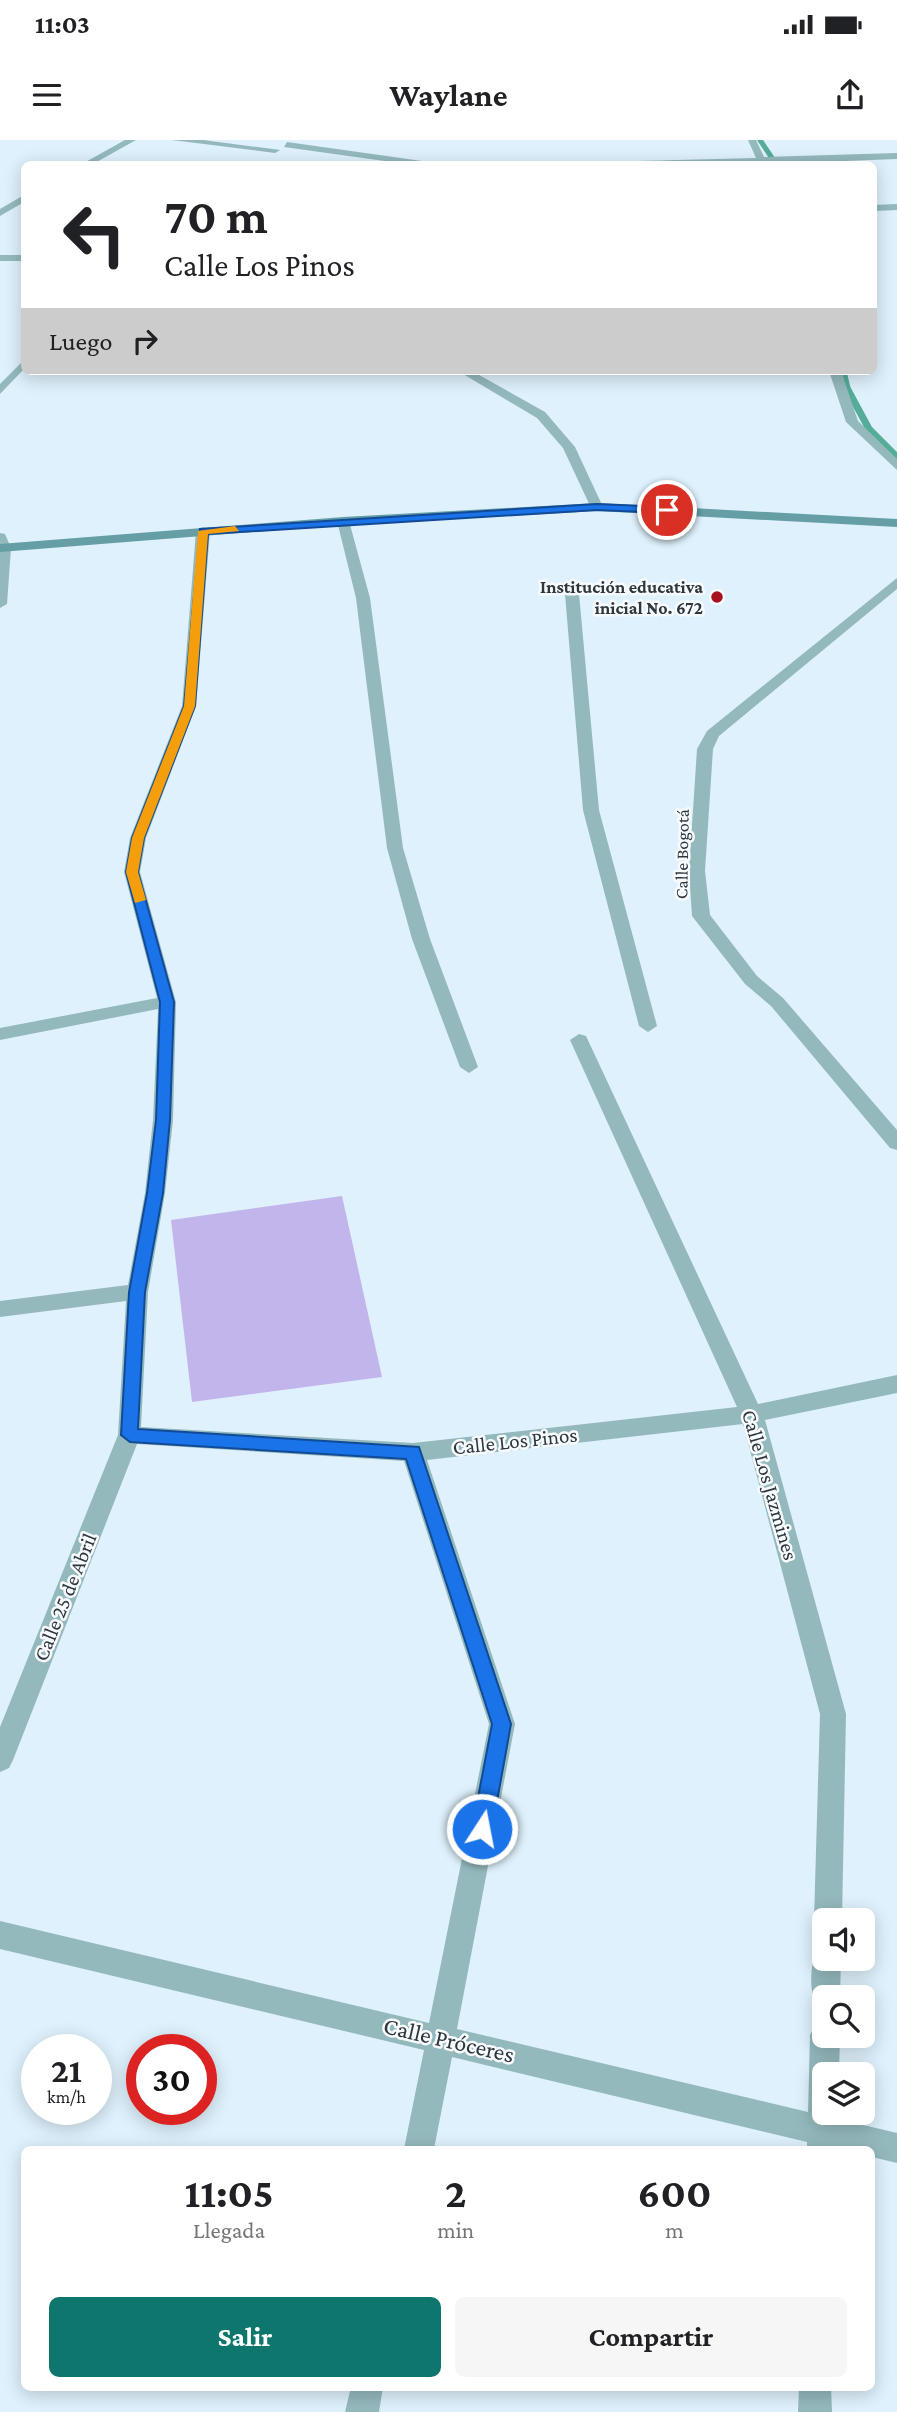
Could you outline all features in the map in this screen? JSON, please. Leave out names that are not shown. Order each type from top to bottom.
[{"type":"main road","points":[[1,544],[597,507],[897,523]]},
{"type":"street","points":[[92,161],[132,140]]},
{"type":"street","points":[[176,140],[275,150]]},
{"type":"street","points":[[255,160],[299,140]]},
{"type":"street","points":[[752,140],[762,161]]},
{"type":"street","points":[[287,145],[401,161]]},
{"type":"street","points":[[801,161],[897,156]]},
{"type":"street","points":[[1,211],[21,200]]},
{"type":"street","points":[[877,208],[897,207]]},
{"type":"street","points":[[1,211],[21,210]]},
{"type":"street","points":[[0,258],[21,258]]},
{"type":"street","points":[[0,391],[21,366]]},
{"type":"street","points":[[471,375],[541,415],[569,447],[597,507]]},
{"type":"street","points":[[836,375],[852,422],[897,466]]},
{"type":"street","points":[[343,521],[363,598],[394,848],[421,939],[468,1067]]},
{"type":"street","name":"Calle 25 de Abril","points":[[0,1760],[130,1435],[137,1292],[155,1193],[162,1132],[167,1002],[132,872],[138,838],[189,706],[203,531]]},
{"type":"street","points":[[0,604],[1,544]]},
{"type":"street","name":"Calle Bogotá","points":[[897,582],[712,734],[705,749],[697,871],[701,916],[751,980],[777,1002],[897,1143]]},
{"type":"street","points":[[572,594],[591,810],[648,1026]]},
{"type":"street","points":[[0,1034],[167,1002]]},
{"type":"street","name":"Calle Los Jazmines","points":[[579,1040],[752,1414],[833,1714],[828,1908]]},
{"type":"street","points":[[0,1309],[137,1292]]},
{"type":"street","name":"Calle Los Pinos","points":[[130,1435],[413,1452],[752,1414],[897,1384]]},
{"type":"street","points":[[413,1452],[502,1724],[443,2038],[420,2146]]},
{"type":"street","name":"Calle Próceres","points":[[0,1935],[443,2038],[822,2139],[897,2148]]},
{"type":"street","points":[[822,2139],[825,2048]]},
{"type":"street","points":[[362,2412],[366,2391]]},
{"type":"street","points":[[815,2391],[815,2412]]},
{"type":"shaded area","points":[[342,1196],[382,1377],[192,1402],[171,1220]]},
{"type":"waterway","points":[[760,140],[774,161]]},
{"type":"waterway","points":[[845,375],[849,392]]},
{"type":"waterway","points":[[849,392],[869,429],[897,457]]},
{"type":"slow traffic","points":[[140,900],[132,872],[138,838],[189,706],[203,531],[235,529]]},
{"type":"place","name":"Institución educativa inicial No. 672","points":[[717,597]]},
{"type":"route","points":[[482,1829],[502,1724],[413,1452],[130,1435],[137,1292],[155,1193],[163,1120],[167,1002],[132,872],[138,838],[189,706],[203,531],[597,507],[667,510]]}]
